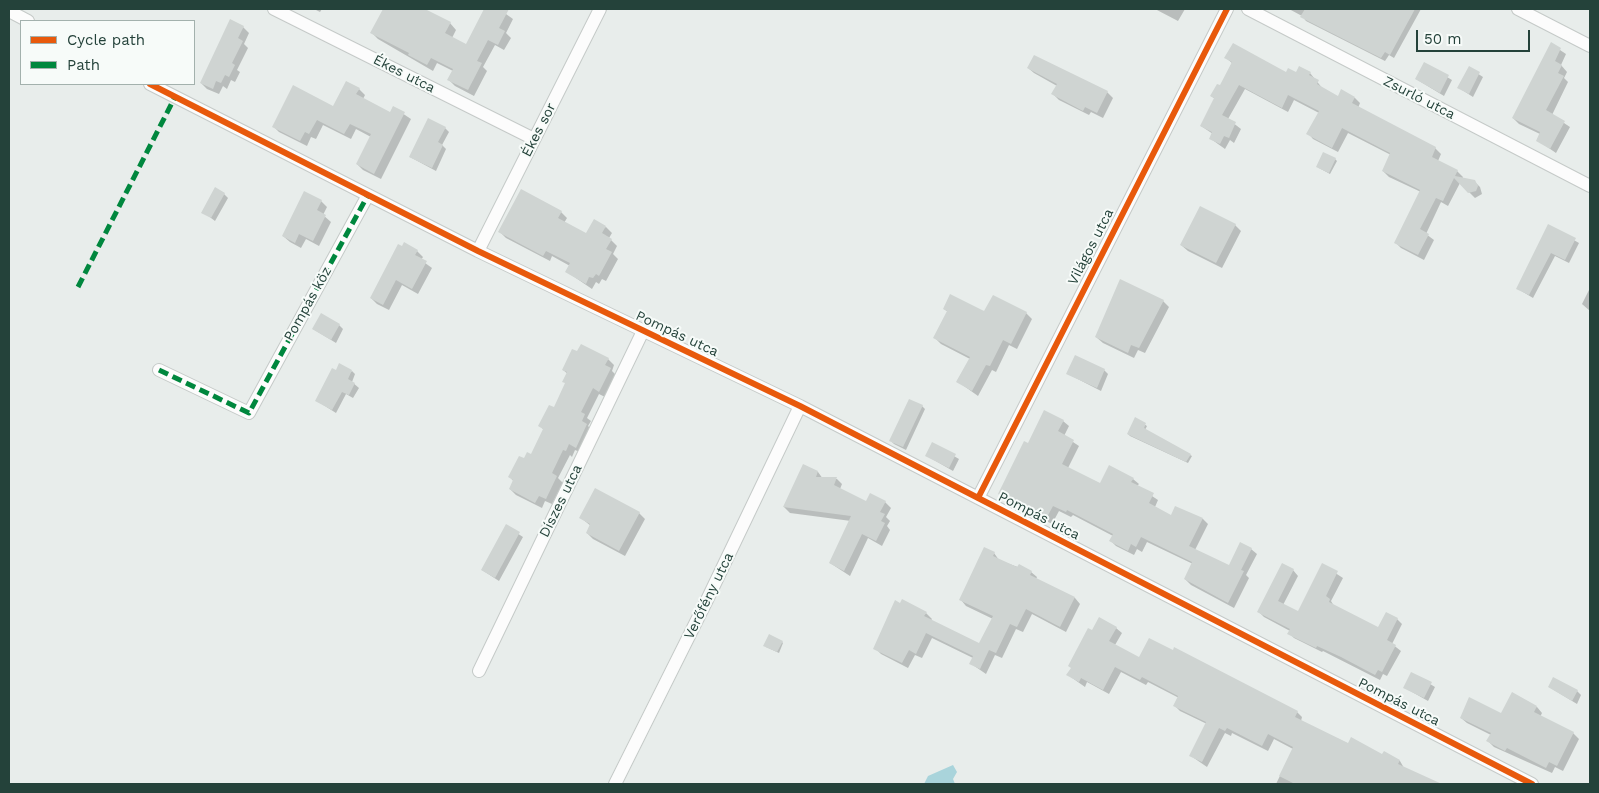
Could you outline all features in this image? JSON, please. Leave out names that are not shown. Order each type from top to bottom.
[{"type":"street","name":"Ékes utca","points":[[274,9],[534,140]]},
{"type":"street","name":"Ékes sor","points":[[478,251],[600,9]]},
{"type":"street","name":"Világos utca","points":[[978,498],[1227,9]]},
{"type":"street","name":"Zsurló utca","points":[[1248,9],[1590,186]]},
{"type":"street","points":[[1518,9],[1590,46]]},
{"type":"street","points":[[9,11],[26,20]]},
{"type":"street","name":"Pompás utca","points":[[152,85],[478,251],[800,406],[1532,784]]},
{"type":"street","name":"Pompás köz","points":[[159,370],[249,413],[368,195]]},
{"type":"street","name":"Díszes utca","points":[[479,671],[643,332]]},
{"type":"street","name":"Verőfény utca","points":[[615,784],[707,600],[800,406]]},
{"type":"water","points":[[953,765],[957,772],[953,779],[955,784],[924,784],[928,776]]},
{"type":"building","points":[[383,9],[425,9],[451,22],[445,33],[466,44],[484,9],[509,9],[499,28],[505,31],[498,45],[488,40],[477,61],[482,63],[468,90],[447,80],[453,69],[431,58],[427,65],[408,55],[409,53],[370,33]]},
{"type":"building","points":[[1305,9],[1415,9],[1390,55],[1385,52],[1381,58],[1300,17]]},
{"type":"building","points":[[230,19],[244,26],[238,38],[243,41],[232,63],[235,65],[229,77],[225,75],[221,83],[216,81],[213,89],[200,83]]},
{"type":"building","points":[[1551,42],[1561,48],[1555,61],[1562,65],[1558,73],[1564,76],[1546,110],[1565,121],[1550,149],[1536,141],[1540,132],[1512,118]]},
{"type":"building","points":[[1233,43],[1286,72],[1288,68],[1296,72],[1299,66],[1311,72],[1309,75],[1319,80],[1317,84],[1338,96],[1341,89],[1355,97],[1352,103],[1436,147],[1432,157],[1458,170],[1455,176],[1475,180],[1478,186],[1476,191],[1468,193],[1454,178],[1443,201],[1436,198],[1420,229],[1429,234],[1418,255],[1394,243],[1420,190],[1382,171],[1390,153],[1342,128],[1332,148],[1306,134],[1319,111],[1288,95],[1282,108],[1239,85],[1222,115],[1236,122],[1229,138],[1224,136],[1220,144],[1209,139],[1212,132],[1200,126],[1214,98],[1210,96],[1217,84],[1220,85],[1232,62],[1224,58]]},
{"type":"building","points":[[1034,55],[1108,91],[1097,113],[1085,107],[1083,111],[1051,94],[1057,84],[1027,68]]},
{"type":"building","points":[[1424,62],[1449,75],[1440,93],[1415,79]]},
{"type":"building","points":[[1469,66],[1480,72],[1469,94],[1457,88]]},
{"type":"building","points":[[346,81],[360,88],[356,94],[390,112],[393,106],[405,112],[374,174],[356,164],[371,134],[350,124],[344,134],[317,120],[309,134],[305,132],[300,141],[272,127],[293,85],[333,106]]},
{"type":"building","points":[[428,118],[446,127],[438,142],[443,145],[432,168],[409,157]]},
{"type":"building","points":[[1323,152],[1336,158],[1329,173],[1316,167]]},
{"type":"building","points":[[215,187],[225,193],[211,218],[201,213]]},
{"type":"building","points":[[521,189],[562,211],[558,218],[586,233],[594,219],[606,226],[602,233],[612,239],[606,249],[612,252],[599,276],[596,274],[593,278],[589,277],[586,284],[565,272],[570,263],[546,251],[543,256],[498,232]]},
{"type":"building","points":[[304,191],[322,200],[317,210],[326,215],[313,241],[299,234],[295,243],[282,236]]},
{"type":"building","points":[[1200,206],[1236,224],[1216,263],[1180,245]]},
{"type":"building","points":[[1548,224],[1576,238],[1565,260],[1551,253],[1529,295],[1516,289]]},
{"type":"building","points":[[404,242],[418,250],[415,255],[427,261],[412,289],[396,280],[383,305],[370,298],[398,244],[402,246]]},
{"type":"building","points":[[1120,279],[1164,300],[1139,348],[1131,345],[1128,353],[1095,337]]},
{"type":"building","points":[[950,294],[984,311],[993,295],[1027,312],[1011,344],[1003,340],[990,366],[986,365],[972,391],[956,382],[970,357],[933,338],[947,311],[943,309]]},
{"type":"building","points":[[321,313],[340,324],[331,340],[312,329]]},
{"type":"building","points":[[581,344],[609,358],[605,365],[611,368],[599,392],[593,388],[581,412],[585,414],[582,421],[587,424],[576,448],[569,444],[566,451],[563,450],[552,473],[557,476],[546,499],[539,496],[535,503],[509,489],[513,480],[508,477],[519,456],[524,458],[527,452],[531,454],[543,429],[538,426],[549,405],[554,407],[565,383],[562,382],[567,372],[562,370],[572,349],[577,351]]},
{"type":"building","points":[[1075,355],[1105,369],[1097,388],[1066,374]]},
{"type":"building","points":[[339,363],[352,370],[348,379],[355,383],[349,395],[342,392],[332,410],[315,401],[332,368],[336,370]]},
{"type":"building","points":[[909,399],[923,405],[903,447],[889,441]]},
{"type":"building","points":[[1044,410],[1064,420],[1058,431],[1074,440],[1062,464],[1100,483],[1109,465],[1134,478],[1131,482],[1154,493],[1149,503],[1171,515],[1175,506],[1203,518],[1189,546],[1229,565],[1240,542],[1252,548],[1241,570],[1244,571],[1228,603],[1184,579],[1192,562],[1141,537],[1136,547],[1131,544],[1128,551],[1109,541],[1113,534],[1067,510],[1066,512],[1053,506],[1046,519],[998,494],[1024,441],[1028,443]]},
{"type":"building","points":[[1135,417],[1146,423],[1144,428],[1191,454],[1186,462],[1127,434]]},
{"type":"building","points":[[932,442],[956,454],[949,468],[925,456]]},
{"type":"building","points":[[803,464],[818,471],[816,477],[837,477],[834,485],[866,501],[870,493],[886,501],[880,512],[885,514],[881,521],[885,523],[876,541],[862,534],[844,571],[829,563],[851,516],[783,507]]},
{"type":"building","points":[[595,488],[640,512],[619,551],[586,533],[590,524],[579,518]]},
{"type":"building","points":[[506,524],[520,532],[495,578],[481,570]]},
{"type":"building","points":[[984,547],[995,552],[993,556],[1017,567],[1019,564],[1032,571],[1030,575],[1075,597],[1060,627],[1026,609],[1017,627],[1010,624],[996,653],[989,650],[980,669],[969,664],[973,656],[926,633],[916,654],[909,650],[902,663],[873,649],[895,600],[900,603],[902,599],[927,612],[924,616],[979,643],[993,616],[959,600]]},
{"type":"building","points":[[1282,563],[1294,569],[1278,601],[1298,611],[1322,563],[1338,571],[1326,596],[1330,599],[1329,602],[1378,627],[1386,612],[1398,618],[1387,640],[1396,645],[1382,672],[1378,670],[1375,675],[1317,646],[1316,648],[1287,634],[1290,629],[1257,612]]},
{"type":"building","points":[[1099,617],[1117,627],[1109,641],[1139,657],[1149,638],[1173,650],[1174,647],[1298,711],[1295,717],[1348,743],[1351,737],[1382,754],[1384,751],[1400,760],[1398,764],[1442,784],[1295,784],[1279,776],[1293,747],[1268,734],[1262,746],[1227,728],[1225,731],[1219,728],[1202,762],[1189,756],[1206,722],[1173,706],[1178,696],[1142,677],[1140,680],[1115,667],[1103,690],[1081,678],[1079,682],[1066,675],[1071,668],[1068,666],[1088,628],[1092,630]]},
{"type":"building","points":[[769,634],[783,641],[777,652],[763,646]]},
{"type":"building","points":[[1411,672],[1432,682],[1424,698],[1403,688]]},
{"type":"building","points":[[1553,677],[1578,690],[1572,701],[1548,687]]},
{"type":"building","points":[[1512,692],[1537,706],[1534,712],[1574,732],[1557,766],[1549,762],[1546,768],[1507,748],[1505,751],[1486,741],[1491,733],[1460,718],[1469,697],[1501,713]]},
{"type":"marked path","points":[[78,287],[175,97]]},
{"type":"marked path","points":[[159,370],[249,413],[368,195]]},
{"type":"cycle path","points":[[978,498],[1227,9]]},
{"type":"cycle path","points":[[152,85],[478,251],[800,406],[1532,784]]}]
